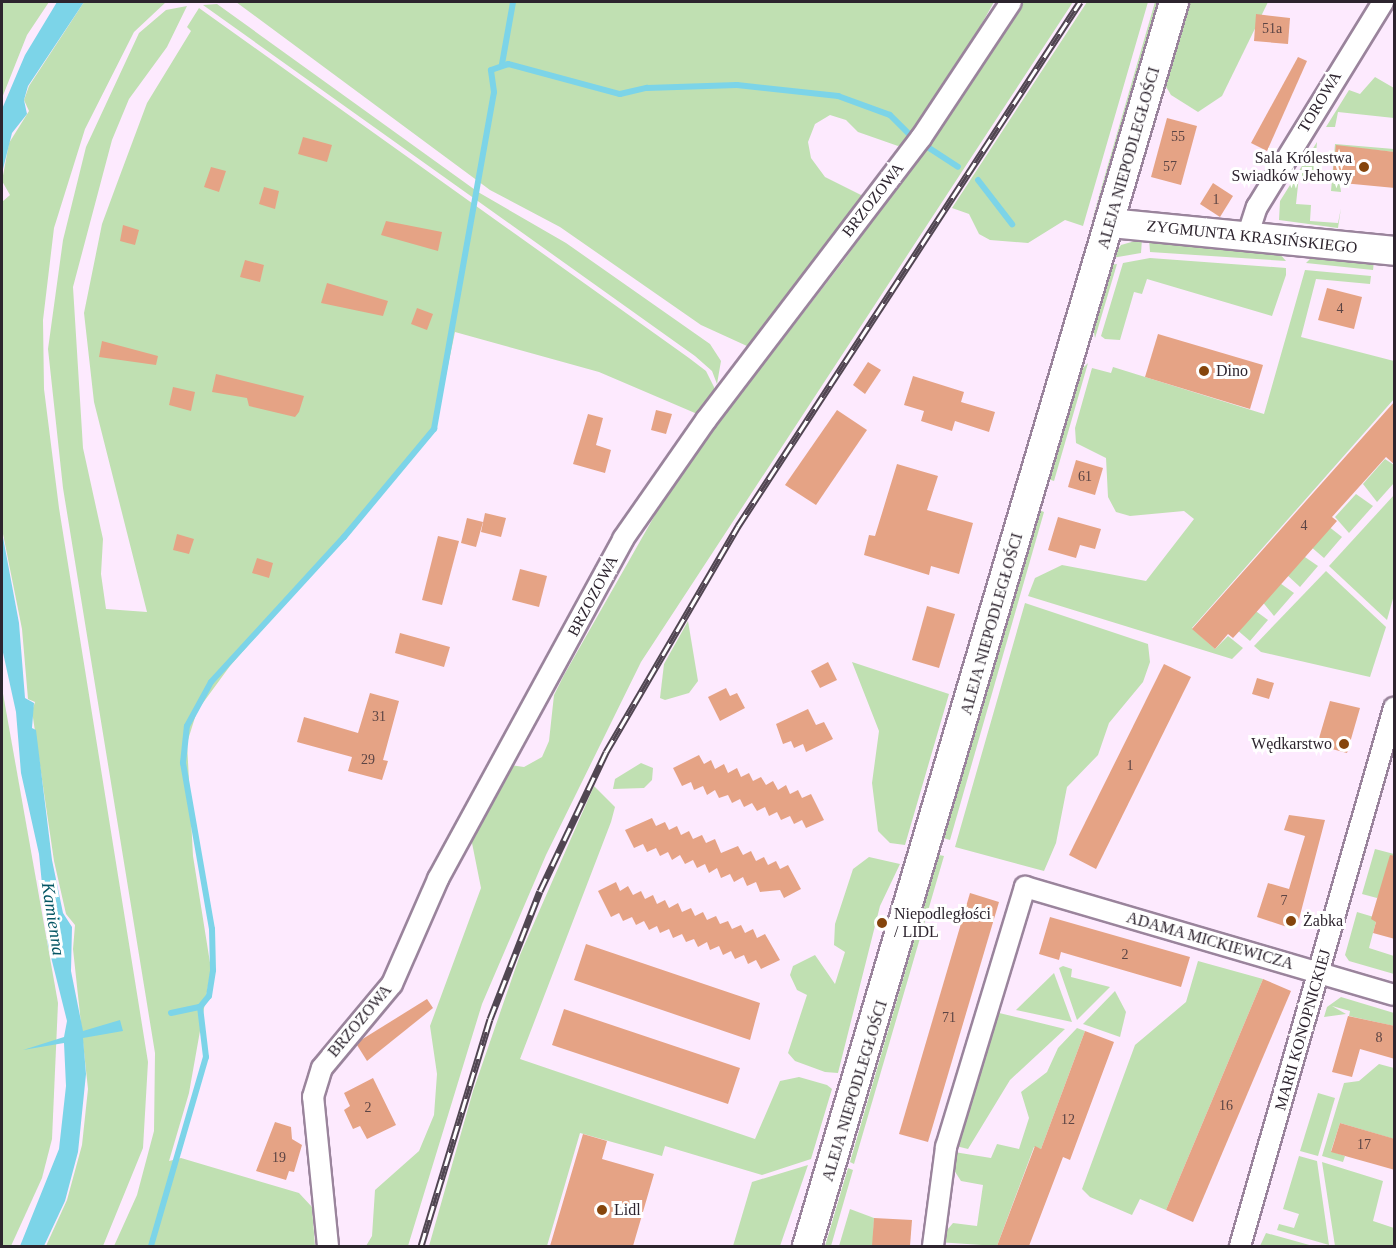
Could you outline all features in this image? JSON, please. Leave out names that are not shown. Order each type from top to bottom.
[{"type":"street","name":"BRZOZOWA","points":[[328,1246],[313,1097],[322,1068],[392,984],[438,879],[623,539],[706,420],[921,138],[1011,2]]},
{"type":"street","name":"ALEJA NIEPODLEGŁOŚCI","points":[[807,1246],[1174,2]]},
{"type":"street","name":"TOROWA","points":[[1247,237],[1257,207],[1383,2]]},
{"type":"street","name":"ZYGMUNTA KRASIŃSKIEGO","points":[[1110,223],[1395,252]]},
{"type":"street","name":"MARII KONOPNICKIEJ","points":[[1240,1246],[1395,708]]},
{"type":"street","name":"ADAMA MICKIEWICZA","points":[[933,1246],[946,1147],[1025,887],[1395,995]]},
{"type":"green space","points":[[2,2],[49,2],[27,35],[2,98]]},
{"type":"green space","points":[[84,2],[166,2],[134,32],[85,129],[54,228],[43,320],[44,389],[59,508],[148,1062],[143,1148],[103,1246],[46,1246],[67,1200],[82,1145],[88,1089],[73,949],[75,925],[66,914],[54,861],[32,711],[35,702],[28,699],[22,629],[2,529],[2,202],[10,195],[2,181],[9,143],[29,111],[24,100],[29,86]]},
{"type":"green space","points":[[236,2],[994,2],[930,115],[909,142],[898,146],[858,132],[846,120],[830,115],[815,124],[808,142],[811,158],[825,177],[861,195],[862,203],[799,278],[758,339],[747,346],[701,325],[560,227],[490,190]]},
{"type":"green space","points":[[1021,2],[1073,2],[641,662],[546,855],[482,1004],[408,1246],[366,1246],[372,1236],[375,1190],[419,1151],[434,1115],[437,1074],[430,1026],[481,888],[471,838],[510,765],[524,767],[542,757],[549,741],[554,695],[676,478],[845,259],[971,82]]},
{"type":"green space","points":[[1087,2],[1148,2],[1083,226],[1065,220],[1028,243],[990,240],[979,234],[969,214],[952,208]]},
{"type":"green space","points":[[1155,2],[1160,2],[1090,227]]},
{"type":"green space","points":[[1188,2],[1268,2],[1222,96],[1198,112],[1171,95],[1165,85]]},
{"type":"green space","points":[[217,4],[478,192],[566,243],[710,344],[721,361],[717,384],[712,371],[695,356],[203,5]]},
{"type":"green space","points":[[187,6],[167,47],[129,99],[112,140],[73,287],[83,448],[103,539],[101,574],[106,609],[147,612],[94,402],[84,313],[102,224],[147,103],[191,31],[187,27],[199,8],[689,358],[706,371],[714,387],[714,395],[702,416],[599,372],[455,332],[434,433],[230,666],[197,711],[187,743],[193,856],[211,969],[189,1093],[169,1161],[181,1158],[299,1193],[312,1207],[315,1246],[114,1246],[137,1195],[154,1131],[155,1053],[63,488],[48,349],[63,240],[86,147],[139,33],[166,10]]},
{"type":"green space","points":[[1375,77],[1394,88],[1394,118],[1338,112],[1335,127],[1326,127],[1349,90],[1360,94]]},
{"type":"green space","points":[[1317,142],[1314,177],[1299,176],[1296,204],[1311,205],[1310,221],[1338,223],[1341,208],[1338,228],[1279,220],[1280,201]]},
{"type":"green space","points":[[1335,144],[1394,149],[1394,152],[1336,146],[1341,192],[1331,191]]},
{"type":"green space","points":[[1142,239],[1141,253],[1112,258],[1121,245]]},
{"type":"green space","points":[[1149,239],[1279,253],[1286,261],[1150,252]]},
{"type":"green space","points":[[1312,257],[1374,261],[1373,270],[1306,263]]},
{"type":"green space","points":[[1150,258],[1286,268],[1286,275],[1272,316],[1147,279],[1142,294],[1134,292],[1120,340],[1105,339],[1101,336],[1123,263]]},
{"type":"green space","points":[[1117,264],[1095,338],[1093,327],[1110,265]]},
{"type":"green space","points":[[1305,270],[1371,276],[1370,284],[1316,279],[1301,337],[1394,361],[1394,399],[1192,628],[1215,649],[1228,636],[1243,648],[1232,659],[1028,596],[1035,578],[1062,565],[1146,581],[1194,519],[1184,511],[1130,516],[1116,512],[1108,497],[1106,458],[1076,443],[1075,428],[1092,368],[1111,373],[1113,367],[1264,414]]},
{"type":"green space","points":[[1088,363],[1054,481],[1048,479],[1080,371]]},
{"type":"green space","points":[[1385,459],[1394,465],[1394,483],[1377,502],[1363,484]]},
{"type":"green space","points":[[1356,494],[1373,506],[1349,533],[1335,517]]},
{"type":"green space","points":[[1394,495],[1394,595],[1387,620],[1329,566]]},
{"type":"green space","points":[[1039,510],[1044,512],[950,840],[943,838]]},
{"type":"green space","points":[[1328,526],[1342,537],[1324,558],[1310,546]]},
{"type":"green space","points":[[1302,555],[1318,566],[1300,587],[1286,574]]},
{"type":"green space","points":[[1326,571],[1386,627],[1370,677],[1261,652],[1254,646]]},
{"type":"green space","points":[[1277,581],[1294,593],[1274,616],[1261,600]]},
{"type":"green space","points":[[1025,603],[1148,644],[1150,662],[1143,682],[1109,723],[1098,755],[1067,787],[1056,843],[1044,871],[955,847]]},
{"type":"green space","points":[[1253,609],[1268,620],[1250,641],[1236,629]]},
{"type":"green space","points":[[688,621],[698,681],[689,693],[665,700],[660,698],[664,664]]},
{"type":"green space","points":[[852,662],[949,694],[905,845],[890,843],[878,831],[872,783],[879,731]]},
{"type":"green space","points":[[2,688],[58,1003],[52,1139],[42,1178],[11,1246],[2,1246]]},
{"type":"green space","points":[[641,763],[653,768],[652,780],[644,788],[613,789],[615,779]]},
{"type":"green space","points":[[594,786],[615,807],[611,822],[520,1059],[755,1139],[780,1081],[799,1077],[827,1085],[832,1089],[811,1159],[762,1175],[665,1146],[662,1156],[580,1133],[547,1246],[429,1246],[473,1091],[520,955]]},
{"type":"green space","points":[[1375,849],[1394,854],[1394,885],[1377,898],[1362,894]]},
{"type":"green space","points":[[939,855],[944,856],[854,1164],[850,1162]]},
{"type":"green space","points":[[869,857],[900,864],[880,906],[838,1073],[825,1072],[795,1061],[788,1053],[807,995],[797,990],[790,975],[793,966],[815,955],[835,984],[845,952],[834,945],[835,924],[853,869]]},
{"type":"green space","points":[[1357,912],[1377,918],[1369,948],[1394,956],[1394,974],[1349,961],[1345,955]]},
{"type":"green space","points":[[1198,961],[1263,979],[1166,1210],[1140,1199],[1132,1215],[1090,1197],[1082,1189],[1135,1045],[1186,1002]]},
{"type":"green space","points":[[1063,966],[1072,969],[1071,977],[1110,987],[1077,1020],[1059,968]]},
{"type":"green space","points":[[1054,973],[1072,1022],[1016,1010]]},
{"type":"green space","points":[[1115,991],[1126,1012],[1120,1037],[1083,1024]]},
{"type":"green space","points":[[1341,997],[1394,1013],[1394,1026],[1349,1016],[1350,1011],[1332,1006],[1346,1014],[1324,1017],[1327,1007]]},
{"type":"green space","points":[[995,1012],[1065,1029],[1010,1080],[968,1149],[952,1145]]},
{"type":"green space","points":[[1077,1028],[1085,1031],[1041,1149],[1034,1147],[997,1246],[937,1242],[953,1223],[977,1226],[983,1185],[961,1181],[948,1161],[948,1151],[991,1158],[997,1144],[1019,1149],[1029,1118],[1021,1092],[1047,1072],[1058,1048]]},
{"type":"green space","points":[[1379,1064],[1394,1068],[1394,1139],[1340,1123],[1331,1151],[1345,1156],[1343,1162],[1322,1156],[1344,1083],[1359,1081]]},
{"type":"green space","points":[[1318,1093],[1335,1098],[1318,1156],[1300,1151]]},
{"type":"green space","points":[[1299,1156],[1317,1161],[1329,1245],[1277,1230],[1279,1224],[1294,1228],[1299,1214],[1283,1209]]},
{"type":"green space","points":[[1322,1162],[1383,1181],[1373,1221],[1394,1228],[1394,1246],[1335,1246]]},
{"type":"green space","points":[[808,1165],[780,1246],[733,1246],[752,1182]]},
{"type":"green space","points":[[848,1168],[853,1170],[831,1246],[825,1246]]},
{"type":"green space","points":[[850,1209],[874,1218],[873,1246],[839,1246]]},
{"type":"green space","points":[[1266,1233],[1313,1246],[1260,1246]]},
{"type":"water","points":[[57,2],[84,2],[28,86],[24,100],[27,114],[12,133],[2,173],[2,109],[25,55]]},
{"type":"water","name":"Kamienna","points":[[2,532],[19,623],[25,698],[34,703],[32,728],[36,730],[52,860],[63,913],[72,927],[71,971],[83,1031],[120,1020],[123,1031],[83,1038],[86,1074],[78,1152],[65,1201],[44,1246],[20,1246],[59,1149],[66,1086],[64,1043],[23,1050],[64,1037],[67,1021],[48,945],[39,854],[21,773],[16,712],[2,648]]},
{"type":"building","points":[[1256,14],[1290,18],[1288,44],[1254,41]]},
{"type":"building","points":[[1298,57],[1307,61],[1267,151],[1251,143]]},
{"type":"building","points":[[1167,118],[1197,126],[1181,185],[1151,177]]},
{"type":"building","points":[[303,137],[332,145],[327,162],[298,154]]},
{"type":"building","name":"Sala Królestwa Swiadków Jehowy","points":[[1336,145],[1395,152],[1395,188],[1332,182]]},
{"type":"building","points":[[211,167],[226,171],[219,192],[204,187]]},
{"type":"building","points":[[1213,183],[1233,196],[1220,217],[1200,204]]},
{"type":"building","points":[[264,187],[279,191],[275,209],[259,204]]},
{"type":"building","points":[[386,221],[442,232],[438,251],[381,235]]},
{"type":"building","points":[[123,225],[139,230],[135,245],[120,241]]},
{"type":"building","points":[[245,260],[264,265],[260,282],[240,277]]},
{"type":"building","points":[[327,283],[388,301],[383,316],[321,303]]},
{"type":"building","points":[[1327,288],[1362,297],[1354,329],[1318,320]]},
{"type":"building","points":[[417,308],[433,314],[427,330],[411,324]]},
{"type":"building","name":"Dino","points":[[1158,334],[1263,365],[1250,409],[1145,377]]},
{"type":"building","points":[[102,341],[158,356],[156,365],[99,357]]},
{"type":"building","points":[[868,362],[881,370],[865,394],[853,385]]},
{"type":"building","points":[[216,374],[304,396],[299,412],[295,417],[249,406],[247,398],[212,392]]},
{"type":"building","points":[[913,376],[964,392],[961,402],[995,412],[989,432],[955,421],[952,431],[921,421],[924,411],[904,405]]},
{"type":"building","points":[[173,387],[195,392],[191,411],[169,405]]},
{"type":"building","points":[[1395,401],[1395,465],[1386,457],[1332,517],[1337,521],[1245,625],[1233,638],[1228,634],[1215,649],[1192,629]]},
{"type":"building","points":[[656,410],[672,414],[666,434],[651,430]]},
{"type":"building","points":[[837,410],[867,430],[816,505],[785,485]]},
{"type":"building","points":[[588,414],[603,418],[596,445],[611,450],[605,473],[573,464]]},
{"type":"building","points":[[1076,460],[1103,468],[1095,495],[1068,487]]},
{"type":"building","points":[[897,464],[938,476],[927,510],[973,523],[959,574],[931,566],[929,575],[864,555],[869,535],[875,536]]},
{"type":"building","points":[[485,513],[506,518],[501,537],[481,532]]},
{"type":"building","points":[[1058,517],[1101,529],[1095,549],[1080,545],[1076,558],[1048,550]]},
{"type":"building","points":[[467,518],[483,522],[476,547],[461,543]]},
{"type":"building","points":[[177,534],[194,539],[189,554],[173,550]]},
{"type":"building","points":[[438,536],[459,541],[442,605],[422,600]]},
{"type":"building","points":[[257,558],[273,563],[269,578],[252,573]]},
{"type":"building","points":[[520,569],[547,576],[539,607],[512,600]]},
{"type":"building","points":[[927,606],[955,614],[939,668],[912,660]]},
{"type":"building","points":[[400,633],[450,647],[444,667],[395,653]]},
{"type":"building","points":[[828,662],[837,680],[820,688],[811,671]]},
{"type":"building","points":[[1164,664],[1191,677],[1096,869],[1069,855]]},
{"type":"building","points":[[1257,678],[1274,683],[1269,699],[1252,694]]},
{"type":"building","points":[[726,688],[730,696],[737,693],[745,708],[720,721],[708,697]]},
{"type":"building","points":[[370,693],[399,701],[383,760],[388,761],[382,780],[348,771],[352,757],[297,742],[304,717],[358,733]]},
{"type":"building","points":[[1330,701],[1360,708],[1347,753],[1317,745]]},
{"type":"building","points":[[808,709],[816,725],[824,722],[833,739],[806,752],[803,744],[794,748],[791,741],[783,744],[776,724]]},
{"type":"building","points":[[699,755],[704,764],[711,760],[715,769],[724,764],[728,773],[737,768],[741,777],[749,773],[753,781],[761,777],[766,785],[773,781],[778,790],[786,785],[790,794],[798,790],[802,798],[811,794],[824,820],[806,828],[802,820],[794,824],[790,816],[781,820],[777,812],[769,816],[765,807],[757,811],[752,803],[744,807],[740,799],[732,803],[728,795],[719,798],[715,790],[707,795],[703,786],[694,790],[691,782],[682,786],[673,768]]},
{"type":"building","points":[[1289,815],[1325,820],[1298,923],[1290,928],[1257,917],[1268,883],[1289,889],[1305,836],[1284,830]]},
{"type":"building","points":[[652,818],[656,826],[665,822],[669,830],[677,826],[681,835],[689,831],[693,839],[702,835],[706,843],[715,839],[721,853],[738,846],[743,855],[751,851],[756,861],[764,857],[768,865],[776,861],[780,869],[788,865],[801,889],[784,898],[780,890],[760,892],[756,882],[747,886],[743,877],[734,882],[730,874],[721,878],[717,868],[709,873],[705,864],[697,868],[693,860],[685,864],[680,855],[672,860],[668,852],[660,856],[656,848],[647,852],[643,844],[634,848],[625,830]]},
{"type":"building","points":[[1390,855],[1395,856],[1395,939],[1373,933],[1376,922],[1371,919]]},
{"type":"building","points":[[616,882],[620,891],[628,886],[633,895],[641,891],[645,899],[653,895],[657,904],[665,900],[669,908],[678,903],[682,912],[691,908],[695,916],[703,912],[707,920],[716,916],[720,924],[728,921],[732,929],[741,925],[745,933],[753,929],[757,938],[765,934],[780,960],[761,969],[756,960],[748,964],[744,955],[735,959],[731,951],[723,955],[719,946],[710,950],[707,942],[698,947],[694,939],[686,942],[682,934],[673,938],[669,929],[660,933],[657,926],[649,930],[644,921],[636,925],[632,917],[623,921],[619,913],[611,917],[598,891]]},
{"type":"building","points":[[970,893],[999,902],[928,1142],[899,1134]]},
{"type":"building","points":[[1050,917],[1190,957],[1181,987],[1061,952],[1059,960],[1039,954]]},
{"type":"building","points":[[586,944],[760,1003],[750,1040],[574,980]]},
{"type":"building","points":[[1263,979],[1291,991],[1193,1222],[1166,1210]]},
{"type":"building","points":[[427,999],[433,1008],[367,1061],[357,1045],[361,1040]]},
{"type":"building","points":[[564,1009],[740,1068],[728,1104],[552,1045]]},
{"type":"building","points":[[1348,1016],[1395,1026],[1395,1059],[1360,1049],[1352,1077],[1332,1072]]},
{"type":"building","points":[[1085,1031],[1114,1042],[1070,1160],[1063,1157],[1029,1246],[997,1246],[1035,1146],[1041,1149]]},
{"type":"building","points":[[373,1078],[396,1125],[367,1139],[360,1126],[353,1129],[344,1110],[350,1106],[344,1093]]},
{"type":"building","points":[[275,1122],[291,1127],[292,1139],[302,1145],[294,1172],[289,1171],[286,1180],[256,1171]]},
{"type":"building","points":[[1340,1123],[1395,1139],[1395,1170],[1331,1152]]},
{"type":"building","name":"Lidl","points":[[583,1134],[607,1141],[602,1159],[654,1174],[633,1246],[550,1246]]},
{"type":"building","points":[[874,1218],[912,1220],[910,1246],[872,1246]]},
{"type":"waterway","points":[[502,64],[513,2]]},
{"type":"waterway","points":[[171,1013],[200,1007],[209,996],[213,970],[212,929],[183,763],[187,726],[211,682],[344,537],[434,429],[494,92],[491,70],[508,64],[620,94],[647,88],[737,85],[838,96],[890,115],[911,136]]},
{"type":"waterway","points":[[926,146],[958,167]]},
{"type":"waterway","points":[[978,180],[1012,224]]},
{"type":"waterway","points":[[151,1246],[206,1057],[200,1007]]},
{"type":"railway","points":[[421,1246],[490,1019],[540,891],[606,752],[738,526],[1080,2]]},
{"type":"place","name":"Sala Królestwa Swiadków Jehowy","points":[[1364,167]]},
{"type":"place","name":"Dino","points":[[1204,371]]},
{"type":"place","name":"Wędkarstwo","points":[[1344,744]]},
{"type":"place","name":"Żabka","points":[[1291,921]]},
{"type":"place","name":"Niepodległości / LIDL","points":[[882,923]]},
{"type":"place","name":"Lidl","points":[[602,1210]]}]
